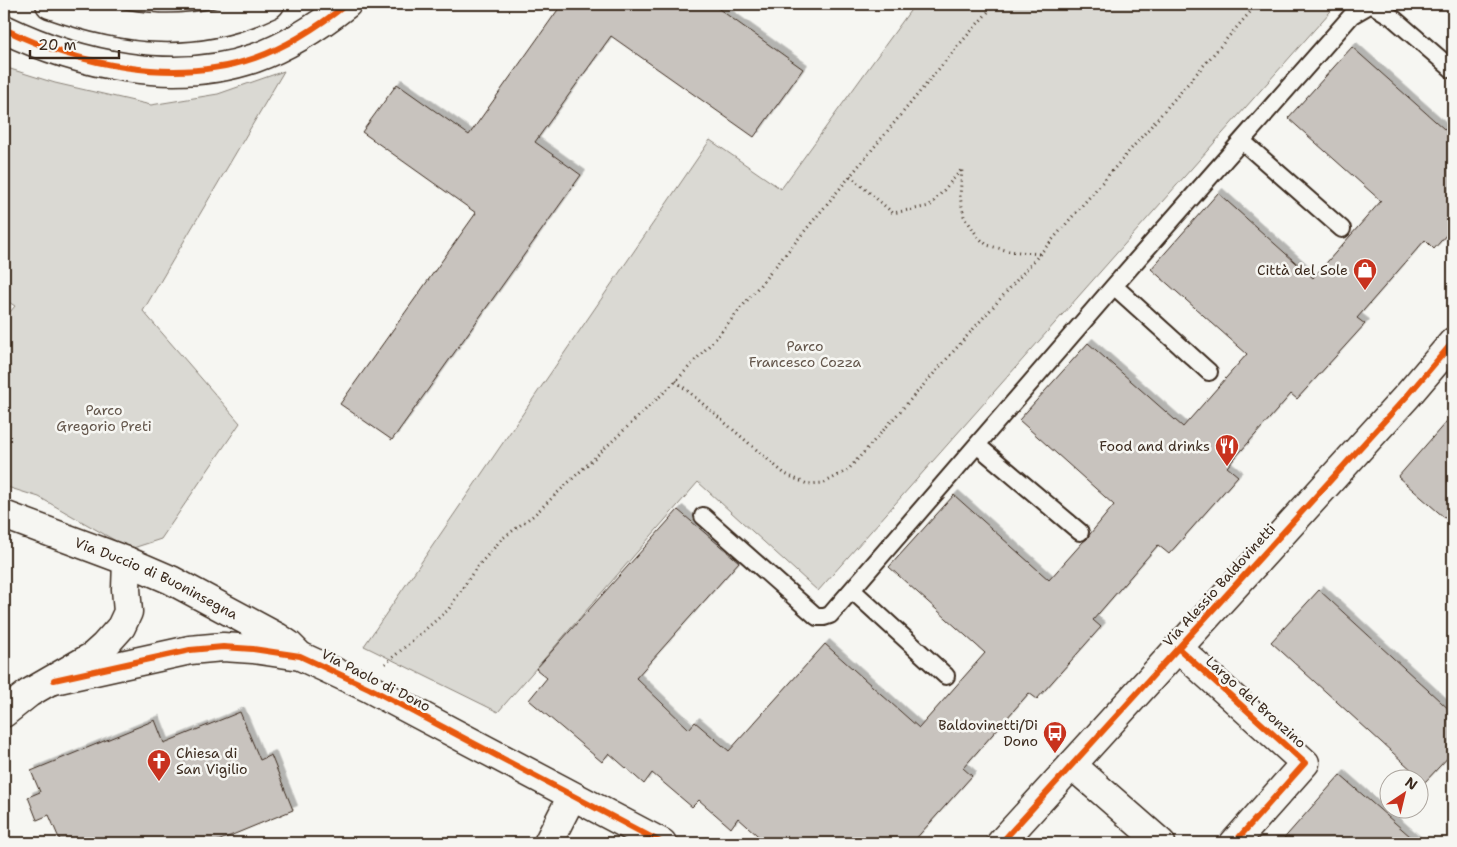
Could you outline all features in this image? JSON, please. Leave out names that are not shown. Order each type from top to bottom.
[{"type":"street","points":[[50,4],[107,21],[133,26],[176,28],[193,27],[223,21],[270,4]]},
{"type":"street","points":[[4,29],[41,45],[88,60],[135,68],[174,71],[191,70],[240,62],[275,50],[300,37],[347,4]]},
{"type":"street","name":"Via Alessio Baldovinetti","points":[[1002,843],[1402,402],[1453,342]]},
{"type":"street","name":"Via Duccio di Buoninsegna","points":[[4,515],[127,561],[170,580],[289,645],[300,656]]},
{"type":"street","name":"Via Paolo di Dono","points":[[4,713],[29,694],[93,656],[121,627],[128,612],[126,589],[127,561]]},
{"type":"street","name":"Via Paolo di Dono","points":[[54,680],[190,650],[223,647],[254,649],[300,656],[369,688],[662,843]]},
{"type":"street","name":"Largo del Bronzino","points":[[1178,648],[1305,762],[1234,843]]},
{"type":"street","points":[[1072,766],[1161,843]]},
{"type":"street","points":[[548,843],[572,796]]},
{"type":"lane","points":[[703,516],[817,617],[830,615],[1114,286],[1352,15],[1371,4],[1392,17],[1453,70]]},
{"type":"lane","points":[[1242,141],[1342,229]]},
{"type":"lane","points":[[1114,286],[1209,372]]},
{"type":"lane","points":[[977,444],[1080,532]]},
{"type":"lane","points":[[852,590],[946,676]]},
{"type":"path","points":[[381,668],[448,610],[476,568],[503,538],[534,515],[676,381],[717,338],[957,47],[995,4]]},
{"type":"path","points":[[676,381],[785,474],[807,484],[824,483],[848,470],[1040,254],[1257,4]]},
{"type":"path","points":[[850,176],[893,213],[930,206],[962,169],[960,197],[964,216],[978,237],[987,245],[1009,251],[1040,254]]},
{"type":"green space","name":"Parco Francesco Cozza","points":[[915,4],[1337,4],[818,591],[698,482],[498,712],[364,646],[710,140],[781,189]]},
{"type":"green space","name":"Parco Gregorio Preti","points":[[4,67],[55,83],[151,105],[218,94],[284,71],[143,311],[240,423],[161,539],[130,549],[39,497],[4,486],[4,319],[15,306],[4,299]]},
{"type":"building","points":[[562,4],[712,4],[803,69],[754,137],[611,36],[535,142],[581,175],[392,440],[340,404],[476,213],[362,132],[397,84],[469,135]]},
{"type":"building","points":[[1352,47],[1453,137],[1453,227],[1434,249],[1425,240],[1357,318],[1365,324],[1297,399],[1291,394],[1227,467],[1238,476],[1169,554],[1158,545],[1093,620],[1101,627],[1037,699],[1029,693],[963,768],[972,776],[912,843],[766,843],[738,818],[731,828],[699,800],[692,807],[652,773],[644,784],[609,753],[602,762],[529,700],[547,678],[536,669],[678,510],[739,562],[636,678],[689,729],[695,722],[729,751],[825,644],[919,728],[985,653],[889,567],[954,495],[1049,580],[1087,539],[1114,505],[1019,420],[1088,343],[1183,427],[1247,354],[1151,269],[1218,193],[1313,278],[1381,201],[1288,118]]},
{"type":"building","points":[[1453,414],[1453,525],[1398,477]]},
{"type":"building","points":[[1319,590],[1453,713],[1453,752],[1430,777],[1430,770],[1412,770],[1271,642]]},
{"type":"building","name":"Chiesa di San Vigilio","points":[[240,712],[260,760],[271,755],[293,810],[213,843],[61,843],[49,815],[37,820],[28,797],[40,792],[31,771],[155,720],[164,743]]},
{"type":"building","points":[[1340,775],[1380,810],[1380,820],[1392,820],[1418,843],[1280,843]]},
{"type":"cycle path","points":[[4,29],[63,53],[95,61],[160,71],[192,70],[224,66],[255,58],[280,48],[326,20],[347,4]]},
{"type":"cycle path","points":[[1001,843],[1408,395],[1453,342]]},
{"type":"cycle path","points":[[54,680],[190,650],[223,647],[300,656],[369,688],[662,843]]},
{"type":"cycle path","points":[[1178,648],[1305,763],[1234,843]]},
{"type":"place","name":"Città del Sole","points":[[1365,291]]},
{"type":"place","name":"Food and drinks","points":[[1227,467]]},
{"type":"place","name":"Baldovinetti/Di Dono","points":[[1055,754]]},
{"type":"place","name":"Chiesa di San Vigilio","points":[[159,782]]}]
